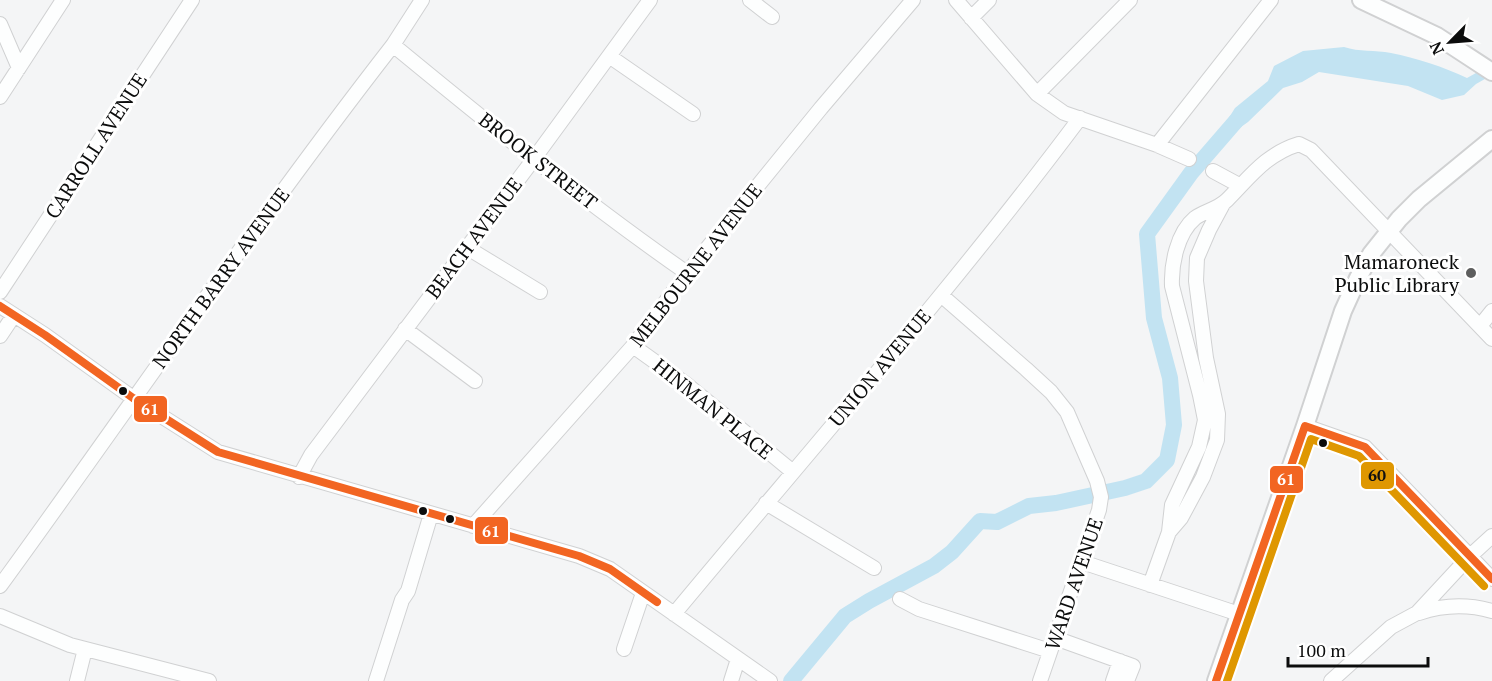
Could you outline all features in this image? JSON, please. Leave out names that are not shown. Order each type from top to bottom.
[{"type":"main road","points":[[1361,0],[1437,36],[1487,68]]},
{"type":"main road","points":[[1216,681],[1343,311],[1371,254],[1399,219],[1419,199],[1492,139]]},
{"type":"street","points":[[0,97],[63,0]]},
{"type":"street","name":"CARROLL AVENUE","points":[[0,292],[192,0]]},
{"type":"street","name":"NORTH BARRY AVENUE","points":[[0,586],[133,398],[393,45],[422,0]]},
{"type":"street","name":"BEACH AVENUE","points":[[299,477],[311,455],[650,0]]},
{"type":"street","points":[[750,0],[772,17]]},
{"type":"street","name":"MELBOURNE AVENUE","points":[[474,526],[633,346],[687,273],[821,108],[913,0]]},
{"type":"street","points":[[956,0],[1037,94],[1064,113],[1157,145],[1189,159]]},
{"type":"street","points":[[971,18],[989,0]]},
{"type":"street","points":[[1037,94],[1130,0]]},
{"type":"street","points":[[1157,145],[1271,0]]},
{"type":"street","points":[[0,24],[19,68]]},
{"type":"street","name":"BROOK STREET","points":[[393,45],[533,160],[687,273]]},
{"type":"street","points":[[609,56],[693,114]]},
{"type":"street","name":"UNION AVENUE","points":[[674,614],[941,295],[1022,196],[1080,118]]},
{"type":"street","points":[[1170,532],[1181,518],[1203,477],[1217,440],[1218,414],[1206,357],[1196,281],[1197,258],[1222,204],[1239,185],[1269,159],[1287,148],[1299,144],[1311,150],[1492,339]]},
{"type":"street","points":[[1213,171],[1239,185]]},
{"type":"street","points":[[1150,585],[1170,532],[1172,505],[1199,447],[1204,420],[1200,395],[1176,306],[1171,275],[1174,256],[1187,228],[1195,218],[1222,204]]},
{"type":"street","points":[[466,247],[540,292]]},
{"type":"street","name":"WARD AVENUE","points":[[941,295],[1051,393],[1067,412],[1097,481],[1100,504],[1091,537],[1040,681]]},
{"type":"street","points":[[0,306],[133,398],[218,452],[579,556],[610,569],[770,681]]},
{"type":"street","points":[[1480,326],[1492,311]]},
{"type":"street","points":[[0,336],[14,315]]},
{"type":"street","points":[[405,329],[476,381]]},
{"type":"street","name":"HINMAN PLACE","points":[[633,346],[686,384],[793,472]]},
{"type":"street","points":[[1305,426],[1365,447],[1492,579]]},
{"type":"street","points":[[766,503],[874,568]]},
{"type":"street","points":[[376,681],[402,600],[408,591],[431,514]]},
{"type":"street","points":[[1417,613],[1469,557],[1492,536]]},
{"type":"street","points":[[1082,562],[1239,614]]},
{"type":"street","points":[[624,649],[643,593]]},
{"type":"street","points":[[900,599],[919,609],[1133,666],[1127,681]]},
{"type":"street","points":[[1331,681],[1391,627],[1417,613],[1450,606],[1492,611]]},
{"type":"street","points":[[0,616],[85,649],[209,681]]},
{"type":"street","points":[[77,681],[85,649]]},
{"type":"street","points":[[731,681],[738,658]]},
{"type":"street","points":[[1113,681],[1120,662]]},
{"type":"water","points":[[1344,47],[1410,57],[1467,78],[1492,64],[1492,75],[1476,84],[1464,95],[1442,100],[1408,86],[1319,72],[1302,82],[1283,88],[1248,122],[1227,137],[1218,135],[1235,108],[1268,81],[1274,66],[1303,51]]},
{"type":"waterway","points":[[791,681],[845,616],[934,566],[952,552],[980,521],[997,522],[1029,506],[1056,503],[1125,488],[1146,481],[1167,460],[1174,425],[1170,378],[1154,318],[1147,234],[1191,173],[1236,121]]},
{"type":"transit line","name":"61","points":[[0,306],[133,398],[218,452],[579,556],[610,569],[657,602]]},
{"type":"transit line","name":"61","points":[[1216,681],[1305,426],[1365,447],[1492,579]]},
{"type":"transit line","name":"60","points":[[1227,681],[1311,439],[1359,456],[1484,586]]},
{"type":"place","name":"Mamaroneck Public Library","points":[[1471,273]]}]
